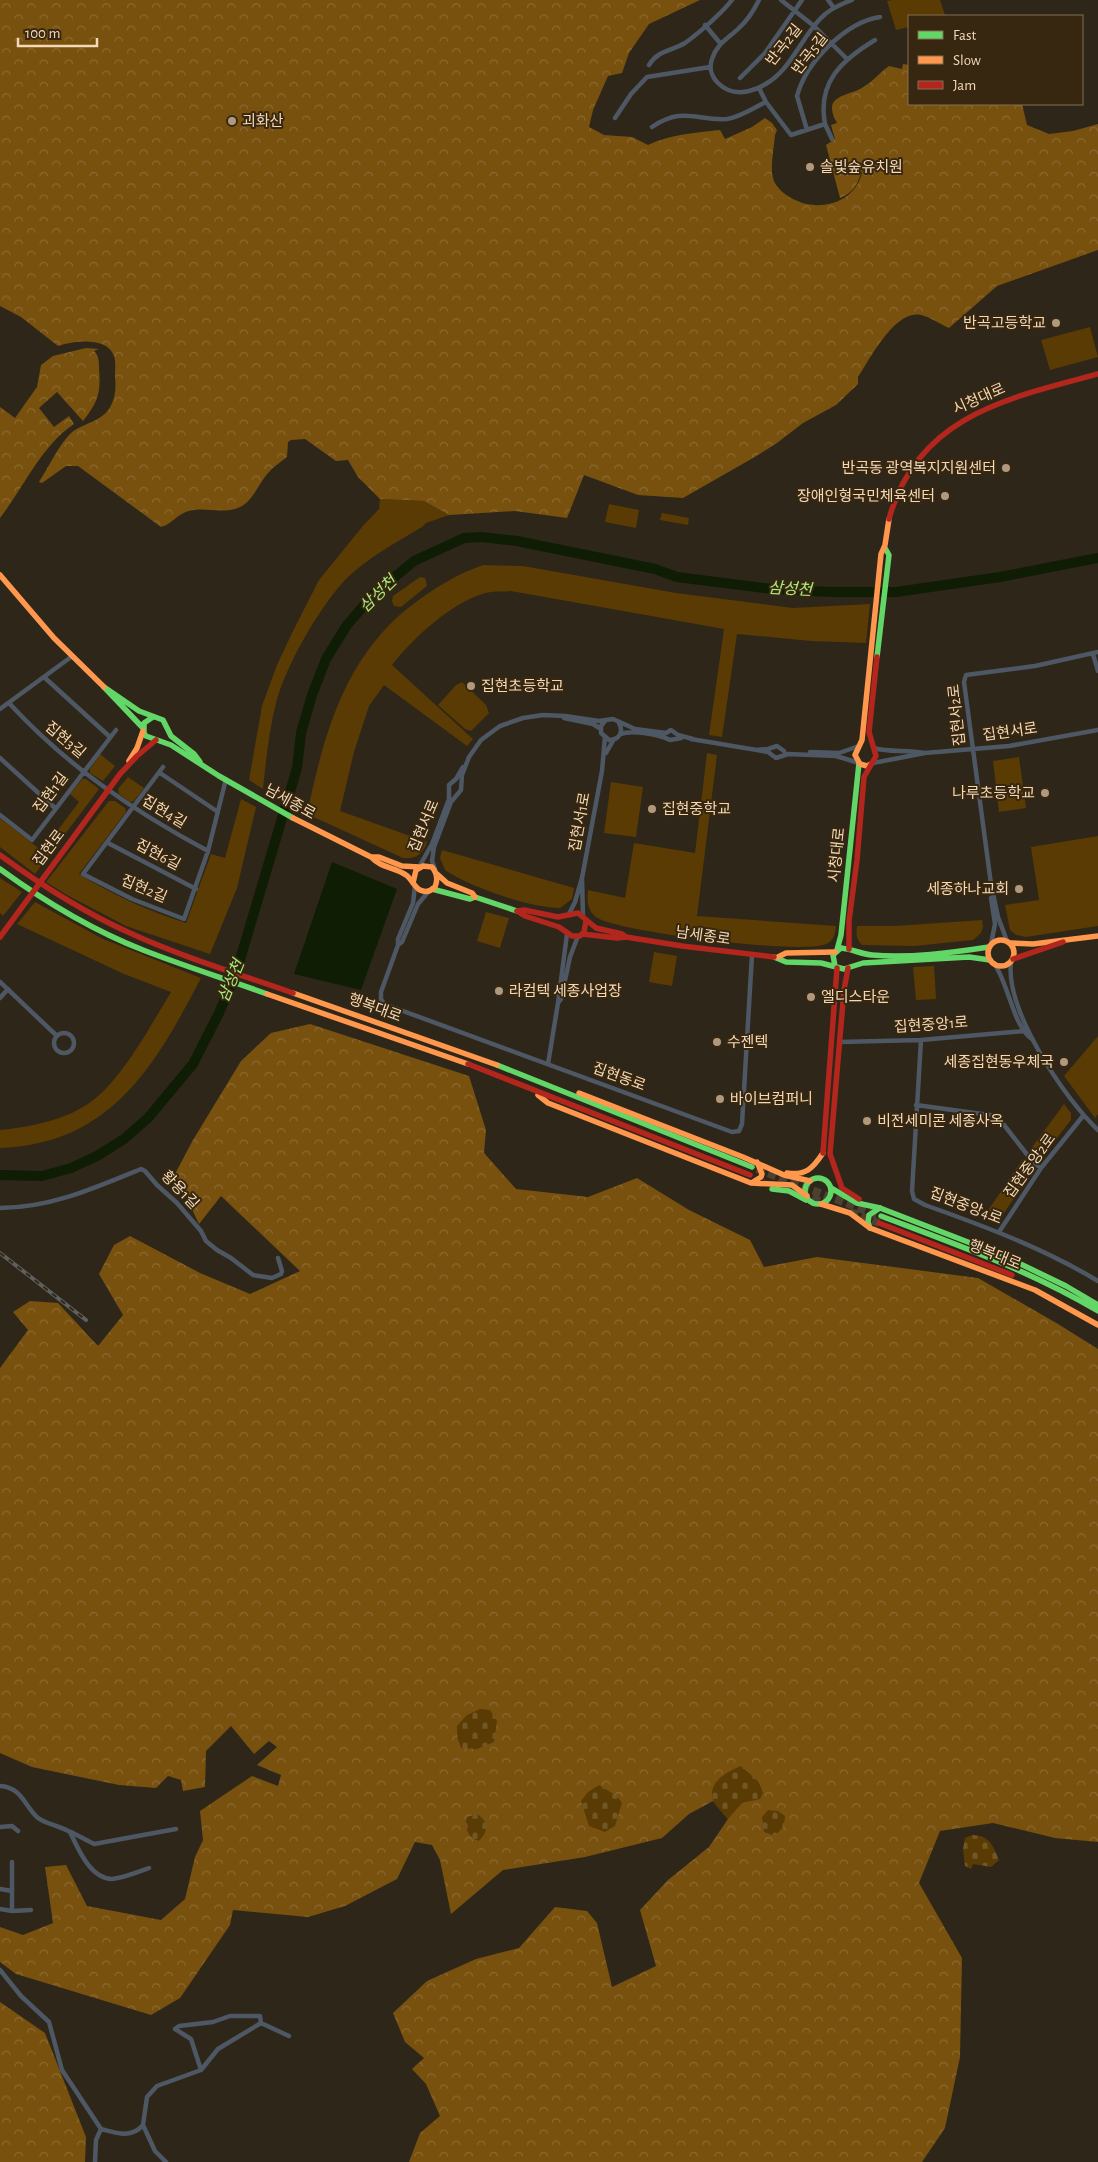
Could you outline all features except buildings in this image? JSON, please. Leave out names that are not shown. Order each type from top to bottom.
[{"type":"main road","name":"시청대로","points":[[872,746],[868,732],[879,624],[881,554],[885,548],[886,530],[900,490],[912,467],[946,429],[964,417],[1007,399],[1098,374]]},
{"type":"main road","name":"시청대로","points":[[859,746],[863,731],[889,555],[885,548]]},
{"type":"main road","points":[[0,575],[71,657],[104,686],[139,711],[163,720],[167,727],[165,735],[157,740],[147,737],[133,715],[110,696],[104,686]]},
{"type":"main road","points":[[143,729],[146,720],[153,716]]},
{"type":"main road","name":"남세종로","points":[[167,727],[171,736],[194,754],[200,762]]},
{"type":"main road","name":"집현로","points":[[120,776],[137,748],[143,729]]},
{"type":"main road","name":"집현로","points":[[0,937],[108,791],[140,752],[157,740]]},
{"type":"main road","name":"남세종로","points":[[157,740],[164,741],[260,800],[315,830],[372,857],[379,857],[402,866],[419,867]]},
{"type":"main road","points":[[866,744],[872,746],[876,756],[872,764],[863,766],[855,755],[859,746],[866,744]]},
{"type":"main road","name":"시청대로","points":[[836,951],[841,936],[859,763]]},
{"type":"main road","name":"시청대로","points":[[850,950],[849,922],[857,860],[864,777],[872,764]]},
{"type":"main road","name":"행복대로","points":[[0,855],[43,887],[107,924],[152,943],[266,982],[532,1080],[754,1165]]},
{"type":"main road","name":"남세종로","points":[[372,857],[376,863],[400,872],[414,884]]},
{"type":"main road","points":[[475,897],[470,899],[431,890],[421,891],[414,884],[413,874],[419,867],[428,866],[447,883],[472,893],[475,897],[549,923],[566,933],[580,935],[586,928],[585,919],[578,913],[558,917],[524,910],[517,911]]},
{"type":"main road","name":"행복대로","points":[[0,869],[40,898],[79,920],[142,950],[502,1076],[530,1089],[750,1175]]},
{"type":"main road","points":[[431,890],[437,883],[437,873]]},
{"type":"main road","points":[[566,933],[563,925],[568,915]]},
{"type":"main road","name":"남세종로","points":[[585,919],[596,928],[622,934],[626,937],[778,957],[786,962],[836,966]]},
{"type":"main road","name":"남세종로","points":[[580,935],[595,934],[621,939],[626,937]]},
{"type":"main road","points":[[806,1196],[806,1188],[818,1173],[823,1153],[836,966],[832,959],[836,951],[841,948],[870,955],[908,955],[967,951],[990,946],[998,940],[1024,945],[1098,936]]},
{"type":"main road","points":[[836,966],[849,967],[863,963],[969,957],[990,960],[1002,966],[1028,951],[1053,947],[1065,941]]},
{"type":"main road","points":[[1009,942],[1014,951],[1012,960]]},
{"type":"main road","points":[[990,946],[990,960]]},
{"type":"main road","points":[[820,1204],[830,1196],[830,1154],[844,990],[849,967],[854,959],[850,950]]},
{"type":"main road","name":"남세종로","points":[[778,957],[786,953],[836,951]]},
{"type":"main road","points":[[530,1089],[548,1103],[764,1188],[789,1191],[812,1203],[850,1213],[870,1228],[1035,1290],[1098,1326]]},
{"type":"main road","points":[[754,1165],[788,1174],[802,1175],[812,1170],[823,1153]]},
{"type":"main road","points":[[830,1154],[842,1188],[854,1197],[1004,1256],[1058,1281],[1098,1305]]},
{"type":"main road","points":[[754,1165],[797,1180],[823,1179],[857,1204],[880,1208]]},
{"type":"main road","points":[[751,1183],[761,1177],[761,1169],[754,1165]]},
{"type":"main road","points":[[751,1183],[792,1185],[812,1203]]},
{"type":"main road","points":[[870,1228],[868,1222],[869,1215],[880,1208]]},
{"type":"main road","name":"행복대로","points":[[1098,1311],[1050,1284],[1015,1269],[880,1219],[1019,1278],[1098,1320]]},
{"type":"street","points":[[649,65],[657,55],[685,43],[720,14],[732,0]]},
{"type":"street","points":[[759,0],[753,12],[740,28],[720,43],[710,67],[716,81],[732,92],[744,92],[758,88],[791,135],[825,124]]},
{"type":"street","points":[[781,0],[814,26],[847,59]]},
{"type":"street","points":[[740,78],[765,53],[802,0]]},
{"type":"street","points":[[828,0],[834,8]]},
{"type":"street","name":"반곡2길","points":[[758,88],[779,74],[787,65],[820,18],[834,8],[852,0]]},
{"type":"street","name":"반곡5길","points":[[807,130],[798,102],[798,90],[812,67],[831,44],[858,24],[880,17]]},
{"type":"street","points":[[705,25],[720,43]]},
{"type":"street","points":[[832,139],[825,124],[824,93],[832,76],[847,59],[875,40]]},
{"type":"street","points":[[615,118],[631,94],[646,77],[710,67]]},
{"type":"street","points":[[652,127],[667,119],[688,114],[718,119],[734,117],[766,102]]},
{"type":"street","points":[[1096,653],[1098,671]]},
{"type":"street","name":"집현서2로","points":[[990,946],[994,938],[995,924],[964,682],[966,675],[1035,666],[1096,653]]},
{"type":"street","points":[[0,709],[71,657]]},
{"type":"street","points":[[44,677],[110,737]]},
{"type":"street","name":"집현3길","points":[[9,703],[50,745],[108,791]]},
{"type":"street","points":[[467,762],[460,785],[461,790],[456,794],[450,793],[448,786],[454,782],[481,740],[500,726],[533,716],[612,719],[635,729],[665,735],[670,740],[675,736]]},
{"type":"street","points":[[558,716],[593,724],[601,729],[605,737],[614,739],[620,734],[627,732],[665,735],[670,730],[675,736],[756,750],[772,751],[780,746],[784,753]]},
{"type":"street","points":[[601,729],[606,720]]},
{"type":"street","points":[[618,722],[622,728],[620,734]]},
{"type":"street","name":"집현1길","points":[[0,814],[32,840],[116,730]]},
{"type":"street","name":"집현서로","points":[[872,764],[925,753],[973,750],[1098,730]]},
{"type":"street","name":"집현서1로","points":[[602,771],[605,737]]},
{"type":"street","name":"집현서1로","points":[[568,915],[575,902],[582,878],[602,771],[608,749],[614,739]]},
{"type":"street","points":[[772,751],[778,758],[784,753],[839,753],[859,746]]},
{"type":"street","name":"집현서로","points":[[872,746],[887,752],[911,750],[925,753]]},
{"type":"street","points":[[784,753],[836,756],[859,763]]},
{"type":"street","points":[[0,758],[55,808]]},
{"type":"street","name":"집현2길","points":[[163,767],[134,809],[83,874],[132,899],[184,919],[208,851],[226,779]]},
{"type":"street","points":[[160,773],[218,812]]},
{"type":"street","points":[[454,782],[460,785]]},
{"type":"street","name":"집현4길","points":[[108,791],[134,809],[208,851]]},
{"type":"street","name":"집현서로","points":[[419,867],[432,844],[450,793]]},
{"type":"street","name":"집현서로","points":[[437,873],[432,862],[434,847],[451,802],[456,794]]},
{"type":"street","name":"집현6길","points":[[108,843],[196,889]]},
{"type":"street","name":"집현서1로","points":[[582,878],[585,919]]},
{"type":"street","name":"집현동로","points":[[414,884],[413,903],[398,939],[398,945],[381,992],[381,999],[384,1004],[732,1132],[738,1131],[742,1124],[752,955]]},
{"type":"street","name":"집현서2로","points":[[991,884],[998,917],[1009,942]]},
{"type":"street","name":"집현동로","points":[[398,945],[402,942],[418,904],[431,890]]},
{"type":"street","points":[[548,1064],[558,1003],[566,933]]},
{"type":"street","points":[[558,1003],[561,999],[570,956],[580,935]]},
{"type":"street","points":[[1012,960],[1010,981],[1032,1039]]},
{"type":"street","points":[[995,964],[1002,976],[1009,999],[1024,1031],[1032,1039],[1083,1116],[1098,1130]]},
{"type":"street","points":[[0,982],[57,1036]]},
{"type":"street","points":[[0,998],[8,989]]},
{"type":"street","name":"집현중앙1로","points":[[840,1042],[922,1040],[1024,1031]]},
{"type":"street","points":[[64,1033],[70,1035],[74,1041],[71,1049],[66,1052],[58,1050],[54,1044],[57,1036],[64,1033]]},
{"type":"street","name":"집현중앙4로","points":[[922,1040],[916,1105],[912,1191],[914,1199],[925,1205],[999,1232],[1073,1266],[1098,1281]]},
{"type":"street","points":[[916,1105],[997,1116],[1033,1162],[1041,1168]]},
{"type":"street","name":"집현중앙2로","points":[[999,1232],[1041,1168],[1083,1116]]},
{"type":"street","name":"황용1길","points":[[0,1208],[17,1208],[68,1198],[141,1169],[182,1208],[201,1231],[206,1241],[253,1276],[272,1278],[281,1274],[282,1271],[278,1258]]},
{"type":"street","points":[[0,1786],[7,1786],[26,1800],[38,1818],[94,1844],[176,1829]]},
{"type":"street","points":[[0,1827],[12,1826],[18,1831]]},
{"type":"street","points":[[70,1832],[83,1857],[102,1877],[113,1879],[150,1868]]},
{"type":"street","points":[[12,1862],[12,1911]]},
{"type":"street","points":[[0,1889],[12,1892]]},
{"type":"street","points":[[0,1909],[12,1911],[32,1910]]},
{"type":"street","points":[[0,1970],[21,1996],[49,2022],[62,2070],[101,2129],[124,2135],[139,2130],[143,2125],[147,2097],[157,2086],[201,2070],[218,2049],[261,2023]]},
{"type":"street","points":[[201,2070],[191,2039],[175,2029],[179,2026],[213,2022],[230,2016],[260,2016],[261,2023]]},
{"type":"street","points":[[261,2023],[289,2036]]},
{"type":"street","points":[[143,2125],[155,2152],[166,2162]]},
{"type":"street","points":[[95,2162],[96,2140],[101,2129]]},
{"type":"green space","points":[[0,0],[700,0],[649,24],[629,53],[622,73],[608,76],[593,110],[589,127],[604,135],[632,137],[648,145],[674,136],[720,130],[725,139],[752,127],[765,118],[777,130],[772,163],[772,174],[775,184],[799,202],[811,205],[834,203],[844,198],[853,190],[863,168],[853,189],[840,198],[826,145],[835,139],[831,125],[837,123],[832,111],[833,103],[841,97],[867,85],[889,66],[902,69],[903,64],[908,65],[908,105],[1022,105],[1027,125],[1049,134],[1073,131],[1098,124],[1098,250],[997,286],[949,328],[921,315],[911,315],[902,320],[893,327],[876,348],[858,377],[858,384],[836,405],[803,423],[753,458],[683,498],[638,495],[584,475],[567,518],[515,511],[449,515],[424,501],[380,499],[358,477],[348,460],[336,461],[305,439],[288,442],[287,457],[265,476],[245,504],[229,510],[189,511],[161,527],[78,466],[66,466],[42,483],[39,482],[70,434],[105,414],[109,409],[115,392],[114,356],[104,345],[97,343],[80,342],[58,346],[21,317],[0,306]]},
{"type":"green space","points":[[940,0],[945,15],[908,15],[908,27],[896,30],[887,1]]},
{"type":"green space","points":[[1090,327],[1098,357],[1050,370],[1041,340]]},
{"type":"green space","points":[[86,348],[99,349],[94,351],[98,359],[100,377],[99,391],[95,403],[83,421],[57,392],[39,408],[54,427],[69,416],[74,424],[62,433],[42,455],[0,518],[0,407],[15,418],[37,387],[41,365],[53,356]]},
{"type":"green space","points":[[380,499],[424,501],[449,515],[426,523],[371,558],[344,581],[324,607],[295,655],[281,688],[271,724],[263,789],[249,780],[262,706],[277,665],[319,580],[379,509]]},
{"type":"green space","points":[[609,504],[639,510],[636,528],[605,522]]},
{"type":"green space","points":[[662,513],[689,518],[688,525],[660,520]]},
{"type":"green space","points":[[483,565],[523,566],[676,593],[793,608],[870,604],[866,643],[811,641],[737,634],[722,737],[709,735],[724,629],[511,591],[478,595],[450,610],[437,620],[392,665],[473,739],[467,746],[384,685],[369,706],[354,752],[340,811],[427,842],[423,850],[415,857],[403,858],[307,814],[331,723],[342,694],[356,668],[374,643],[395,620],[420,599],[451,579]]},
{"type":"green space","points":[[420,577],[425,578],[427,586],[401,607],[394,606],[393,596]]},
{"type":"green space","points":[[462,682],[486,705],[489,713],[471,731],[465,729],[438,705],[456,685]]},
{"type":"green space","points":[[707,753],[717,755],[697,916],[836,926],[834,937],[829,943],[811,947],[784,947],[672,935],[611,923],[596,917],[589,908],[588,890],[625,898],[634,843],[695,853]]},
{"type":"green space","points":[[100,754],[115,766],[103,781],[90,773],[90,769]]},
{"type":"green space","points":[[1019,757],[1026,808],[999,812],[993,761]]},
{"type":"green space","points":[[128,777],[144,788],[134,801],[130,802],[119,794],[118,789]]},
{"type":"green space","points":[[82,779],[86,779],[99,789],[35,874],[0,847],[0,818],[42,851],[79,802],[70,794]]},
{"type":"green space","points":[[611,782],[643,787],[636,837],[604,833]]},
{"type":"green space","points":[[241,799],[256,807],[237,888],[210,954],[126,926],[46,882],[109,801],[115,801],[125,808],[126,812],[79,874],[131,902],[186,923],[211,854],[225,858]]},
{"type":"green space","points":[[1098,836],[1098,926],[1026,937],[1016,935],[1010,930],[1005,905],[1039,900],[1031,847]]},
{"type":"green space","points":[[442,850],[574,888],[572,899],[560,908],[547,907],[517,900],[484,889],[445,870],[440,858]]},
{"type":"green space","points":[[0,878],[22,892],[3,916],[0,913]]},
{"type":"green space","points":[[35,902],[103,939],[201,978],[166,1041],[146,1069],[125,1094],[100,1116],[72,1132],[39,1143],[0,1148],[0,1130],[36,1125],[60,1118],[82,1108],[103,1091],[125,1066],[171,992],[124,974],[17,924]]},
{"type":"green space","points":[[486,912],[509,918],[500,948],[477,941]]},
{"type":"green space","points":[[982,920],[983,927],[981,933],[973,940],[914,946],[862,945],[857,934],[857,926],[895,926]]},
{"type":"green space","points":[[654,952],[677,956],[672,986],[649,982]]},
{"type":"green space","points":[[934,966],[936,999],[916,1000],[913,967]]},
{"type":"green space","points":[[310,1024],[469,1076],[486,1130],[484,1153],[516,1189],[588,1197],[637,1178],[689,1210],[750,1240],[764,1267],[817,1257],[978,1278],[1098,1349],[1098,1842],[1055,1838],[993,1823],[940,1831],[919,1883],[962,1958],[960,2057],[945,2128],[922,2162],[409,2162],[420,2133],[440,2116],[426,2084],[412,2069],[424,2058],[405,2042],[393,2013],[427,1981],[476,1959],[519,1948],[555,1907],[587,1911],[597,1923],[612,1987],[656,1966],[640,1910],[668,1880],[709,1847],[728,1819],[713,1801],[689,1814],[662,1838],[585,1857],[503,1870],[451,1914],[440,1860],[432,1845],[415,1842],[397,1879],[345,1906],[308,1917],[233,1910],[230,1925],[180,1998],[151,2015],[16,1974],[0,1962],[0,1927],[23,1935],[53,1923],[45,1867],[66,1865],[87,1906],[161,1920],[185,1899],[195,1857],[203,1840],[200,1811],[252,1776],[278,1786],[281,1775],[257,1765],[277,1747],[269,1741],[254,1754],[231,1726],[206,1751],[205,1787],[183,1791],[181,1780],[168,1776],[156,1788],[119,1785],[32,1767],[0,1753],[0,1368],[28,1330],[13,1312],[30,1301],[58,1303],[98,1346],[123,1315],[99,1274],[114,1245],[130,1236],[200,1273],[250,1294],[300,1271],[221,1196],[199,1224],[175,1174],[193,1140],[241,1061],[271,1033]]},
{"type":"green space","points":[[1098,1036],[1098,1114],[1095,1118],[1064,1076]]},
{"type":"green space","points":[[1064,1104],[1071,1113],[1071,1120],[1042,1157],[1036,1158],[1030,1150]]},
{"type":"green space","points":[[1022,1160],[1029,1169],[1029,1175],[999,1221],[993,1223],[983,1218]]},
{"type":"green space","points":[[480,1709],[490,1710],[497,1721],[494,1742],[477,1749],[461,1748],[457,1737],[457,1726],[467,1715]]},
{"type":"green space","points":[[741,1766],[759,1782],[763,1793],[760,1799],[742,1803],[728,1819],[713,1800],[713,1788],[725,1774]]},
{"type":"green space","points":[[599,1785],[617,1796],[622,1803],[615,1826],[605,1832],[589,1826],[581,1801],[588,1792]]},
{"type":"green space","points":[[768,1810],[778,1811],[785,1816],[784,1826],[775,1836],[764,1832],[762,1817]]},
{"type":"green space","points":[[477,1814],[486,1823],[485,1834],[479,1841],[472,1838],[466,1825],[467,1817]]},
{"type":"green space","points":[[972,1835],[987,1839],[992,1845],[999,1860],[991,1867],[973,1864],[971,1869],[965,1866],[963,1849],[965,1838]]},
{"type":"green space","points":[[0,2002],[45,2033],[86,2137],[85,2162],[0,2162]]},
{"type":"shaded area","points":[[332,862],[397,889],[361,990],[294,974]]},
{"type":"waterway","name":"삼성천","points":[[0,1175],[42,1176],[71,1168],[97,1156],[124,1139],[148,1118],[193,1064],[219,1013],[236,973],[297,768],[301,733],[312,695],[326,659],[347,625],[373,595],[414,561],[464,538],[481,537],[517,541],[655,569],[677,577],[772,589],[832,592],[896,592],[1000,577],[1098,558]]},
{"type":"tunnel","points":[[757,1169],[877,1215]]},
{"type":"tunnel","points":[[801,1194],[827,1204]]},
{"type":"tunnel","points":[[850,1212],[879,1223]]},
{"type":"railway","points":[[0,1253],[86,1320]]},
{"type":"traffic: fast","points":[[877,657],[889,555],[885,548]]},
{"type":"traffic: fast","points":[[143,728],[104,687],[139,711],[163,720],[171,736],[194,754],[200,762]]},
{"type":"traffic: fast","points":[[153,717],[144,723],[144,733],[146,736],[171,745],[219,776],[293,818]]},
{"type":"traffic: fast","points":[[837,950],[841,935],[859,763]]},
{"type":"traffic: fast","points":[[0,869],[51,903],[87,924],[124,942],[158,956],[267,994]]},
{"type":"traffic: fast","points":[[432,889],[470,899],[475,897],[517,911]]},
{"type":"traffic: fast","points":[[835,966],[833,955],[841,948],[864,954],[901,956],[989,947]]},
{"type":"traffic: fast","points":[[774,957],[786,962],[821,963],[844,969],[863,963],[969,957],[990,960]]},
{"type":"traffic: fast","points":[[497,1065],[752,1167]]},
{"type":"traffic: fast","points":[[818,1178],[827,1182],[831,1191],[827,1200],[818,1204],[809,1200],[805,1191],[809,1182],[818,1178]]},
{"type":"traffic: fast","points":[[831,1188],[857,1203],[880,1208],[1004,1256],[1066,1286],[1098,1305]]},
{"type":"traffic: fast","points":[[772,1189],[789,1191],[806,1200]]},
{"type":"traffic: fast","points":[[870,1228],[868,1222],[869,1215],[880,1208]]},
{"type":"traffic: fast","points":[[881,1216],[1019,1270],[1098,1311]]},
{"type":"traffic: slow","points":[[871,764],[867,766],[860,764],[855,755],[862,740],[881,554],[885,545],[889,519]]},
{"type":"traffic: slow","points":[[0,575],[54,638],[104,687]]},
{"type":"traffic: slow","points":[[129,761],[137,748],[143,731]]},
{"type":"traffic: slow","points":[[293,818],[371,857],[379,857],[402,866],[419,867]]},
{"type":"traffic: slow","points":[[371,857],[375,861],[406,875],[418,889],[424,891],[432,890],[435,887],[437,879],[432,867],[423,866],[416,870],[413,883]]},
{"type":"traffic: slow","points":[[437,874],[447,883],[472,893],[475,897]]},
{"type":"traffic: slow","points":[[1011,943],[1033,944],[1098,936]]},
{"type":"traffic: slow","points":[[1001,940],[1010,944],[1014,953],[1010,962],[1001,966],[992,962],[988,953],[992,944],[1001,940]]},
{"type":"traffic: slow","points":[[778,957],[786,953],[835,952]]},
{"type":"traffic: slow","points":[[293,993],[497,1065]]},
{"type":"traffic: slow","points":[[267,994],[468,1064]]},
{"type":"traffic: slow","points":[[579,1093],[784,1175],[810,1181]]},
{"type":"traffic: slow","points":[[538,1095],[548,1103],[751,1183],[792,1185],[807,1196]]},
{"type":"traffic: slow","points":[[787,1173],[794,1174],[808,1170],[823,1153]]},
{"type":"traffic: slow","points":[[753,1182],[761,1177],[762,1174],[757,1162]]},
{"type":"traffic: slow","points":[[821,1204],[850,1213],[870,1228],[1035,1290],[1098,1325]]},
{"type":"traffic: jam","points":[[889,519],[902,484],[921,456],[944,434],[970,417],[1000,403],[1031,392],[1098,374]]},
{"type":"traffic: jam","points":[[849,949],[849,921],[857,860],[864,777],[876,756],[869,732],[877,657]]},
{"type":"traffic: jam","points":[[0,937],[120,774],[156,740]]},
{"type":"traffic: jam","points":[[0,855],[63,897],[113,925],[170,950],[293,993]]},
{"type":"traffic: jam","points":[[586,921],[584,932],[580,936],[572,936],[559,927],[525,916],[517,911],[524,910],[558,917],[578,913],[596,928],[622,934],[626,937]]},
{"type":"traffic: jam","points":[[582,934],[617,938],[626,937],[774,957]]},
{"type":"traffic: jam","points":[[1013,959],[1063,942]]},
{"type":"traffic: jam","points":[[823,1153],[837,968]]},
{"type":"traffic: jam","points":[[830,1154],[844,990],[848,968]]},
{"type":"traffic: jam","points":[[468,1064],[750,1175]]},
{"type":"traffic: jam","points":[[830,1154],[842,1188],[859,1199]]},
{"type":"traffic: jam","points":[[879,1223],[1012,1275]]},
{"type":"place","name":"괴화산","points":[[232,121]]},
{"type":"place","name":"솔빛숲유치원","points":[[810,167]]},
{"type":"place","name":"반곡고등학교","points":[[1056,323]]},
{"type":"place","name":"반곡동 광역복지지원센터","points":[[1006,468]]},
{"type":"place","name":"장애인형국민체육센터","points":[[945,496]]},
{"type":"place","name":"집현초등학교","points":[[471,686]]},
{"type":"place","name":"나루초등학교","points":[[1045,793]]},
{"type":"place","name":"집현중학교","points":[[652,809]]},
{"type":"place","name":"세종하나교회","points":[[1019,889]]},
{"type":"place","name":"라컴텍 세종사업장","points":[[499,991]]},
{"type":"place","name":"엘디스타운","points":[[811,997]]},
{"type":"place","name":"수젠텍","points":[[717,1042]]},
{"type":"place","name":"세종집현동우체국","points":[[1064,1062]]},
{"type":"place","name":"바이브컴퍼니","points":[[720,1099]]},
{"type":"place","name":"비전세미콘 세종사옥","points":[[867,1121]]}]
